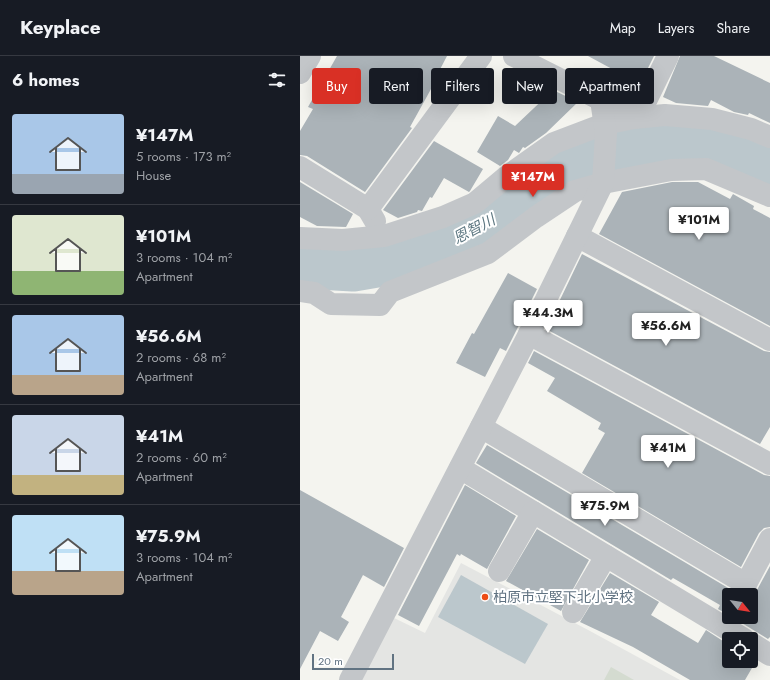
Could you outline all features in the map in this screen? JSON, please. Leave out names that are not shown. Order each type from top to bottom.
[{"type":"street","points":[[300,73],[310,56]]},
{"type":"street","points":[[368,209],[481,56]]},
{"type":"street","points":[[514,56],[565,82]]},
{"type":"street","points":[[642,109],[668,56]]},
{"type":"street","points":[[350,680],[529,334],[603,183],[605,128],[602,104]]},
{"type":"street","points":[[619,104],[665,115],[712,119],[751,129],[770,137]]},
{"type":"street","points":[[300,238],[343,240],[384,236],[443,217],[475,204],[506,177],[554,143],[634,118],[665,115]]},
{"type":"street","points":[[300,167],[368,209],[384,236]]},
{"type":"street","points":[[300,291],[314,293],[331,304],[380,305],[390,292],[488,253],[536,217],[575,191],[603,183],[671,170],[706,169],[770,196]]},
{"type":"street","points":[[577,236],[770,340]]},
{"type":"street","points":[[529,334],[770,464]]},
{"type":"street","points":[[481,427],[746,584],[770,539]]},
{"type":"street","points":[[460,468],[732,632]]},
{"type":"street","points":[[499,570],[533,512]]},
{"type":"street","points":[[573,612],[606,556]]},
{"type":"street","points":[[758,647],[770,655]]},
{"type":"shaded area","name":"柏原市立堅下北小学校","points":[[461,563],[680,680],[362,680],[392,617],[425,633]]},
{"type":"shaded area","points":[[461,575],[548,624],[525,664],[438,617]]},
{"type":"shaded area","points":[[611,667],[634,680],[604,680]]},
{"type":"building","points":[[337,56],[447,56],[441,68],[431,68],[431,89],[423,104],[423,68],[369,68],[369,104],[423,104],[410,127],[412,128],[365,192],[307,156],[300,155],[300,131],[313,109],[308,107],[312,100],[312,104],[361,104],[361,68],[330,68]]},
{"type":"building","points":[[588,56],[654,56],[648,68],[610,68]]},
{"type":"building","points":[[680,56],[714,56],[770,83],[770,123],[749,113],[748,115],[734,112],[711,100],[708,106],[676,103],[663,97]]},
{"type":"building","points":[[557,92],[565,96],[565,104],[576,104],[546,133],[525,148],[523,147],[519,153],[514,150],[508,160],[500,166],[477,152],[498,116],[515,126],[538,104],[557,104]]},
{"type":"building","points":[[434,141],[483,169],[470,191],[469,192],[444,178],[422,211],[418,210],[417,212],[398,218],[383,210]]},
{"type":"building","points":[[300,182],[353,214],[346,227],[317,226],[300,217]]},
{"type":"building","points":[[672,182],[698,182],[730,199],[733,194],[754,206],[753,209],[770,218],[770,326],[599,234],[622,192]]},
{"type":"building","points":[[582,254],[764,351],[770,352],[770,427],[760,444],[546,329]]},
{"type":"building","points":[[508,273],[537,289],[506,351],[500,348],[485,377],[456,363]]},
{"type":"building","points":[[534,351],[764,475],[770,476],[770,527],[764,528],[759,533],[741,567],[582,473],[605,433],[598,429],[601,423],[547,391],[555,378],[528,363]]},
{"type":"building","points":[[487,445],[728,588],[722,588],[722,611],[718,609],[720,605],[673,578],[671,580],[476,463]]},
{"type":"building","points":[[465,485],[516,516],[487,569],[461,554],[460,556],[457,554],[419,626],[398,615]]},
{"type":"building","points":[[300,490],[404,548],[384,587],[363,575],[341,617],[349,622],[338,641],[320,631],[300,669]]},
{"type":"building","points":[[537,529],[589,560],[561,611],[506,581]]},
{"type":"building","points":[[770,566],[770,637],[768,639],[743,624],[758,624],[758,588]]},
{"type":"building","points":[[610,573],[659,602],[651,615],[698,643],[706,630],[722,640],[722,668],[752,668],[745,680],[690,680],[633,647],[580,622]]},
{"type":"waterway","name":"恩智川","points":[[300,264],[353,267],[423,255],[492,223],[550,175],[619,148],[671,137],[723,150],[770,170]]},
{"type":"place","name":"柏原市立堅下北小学校","points":[[485,597]]}]
